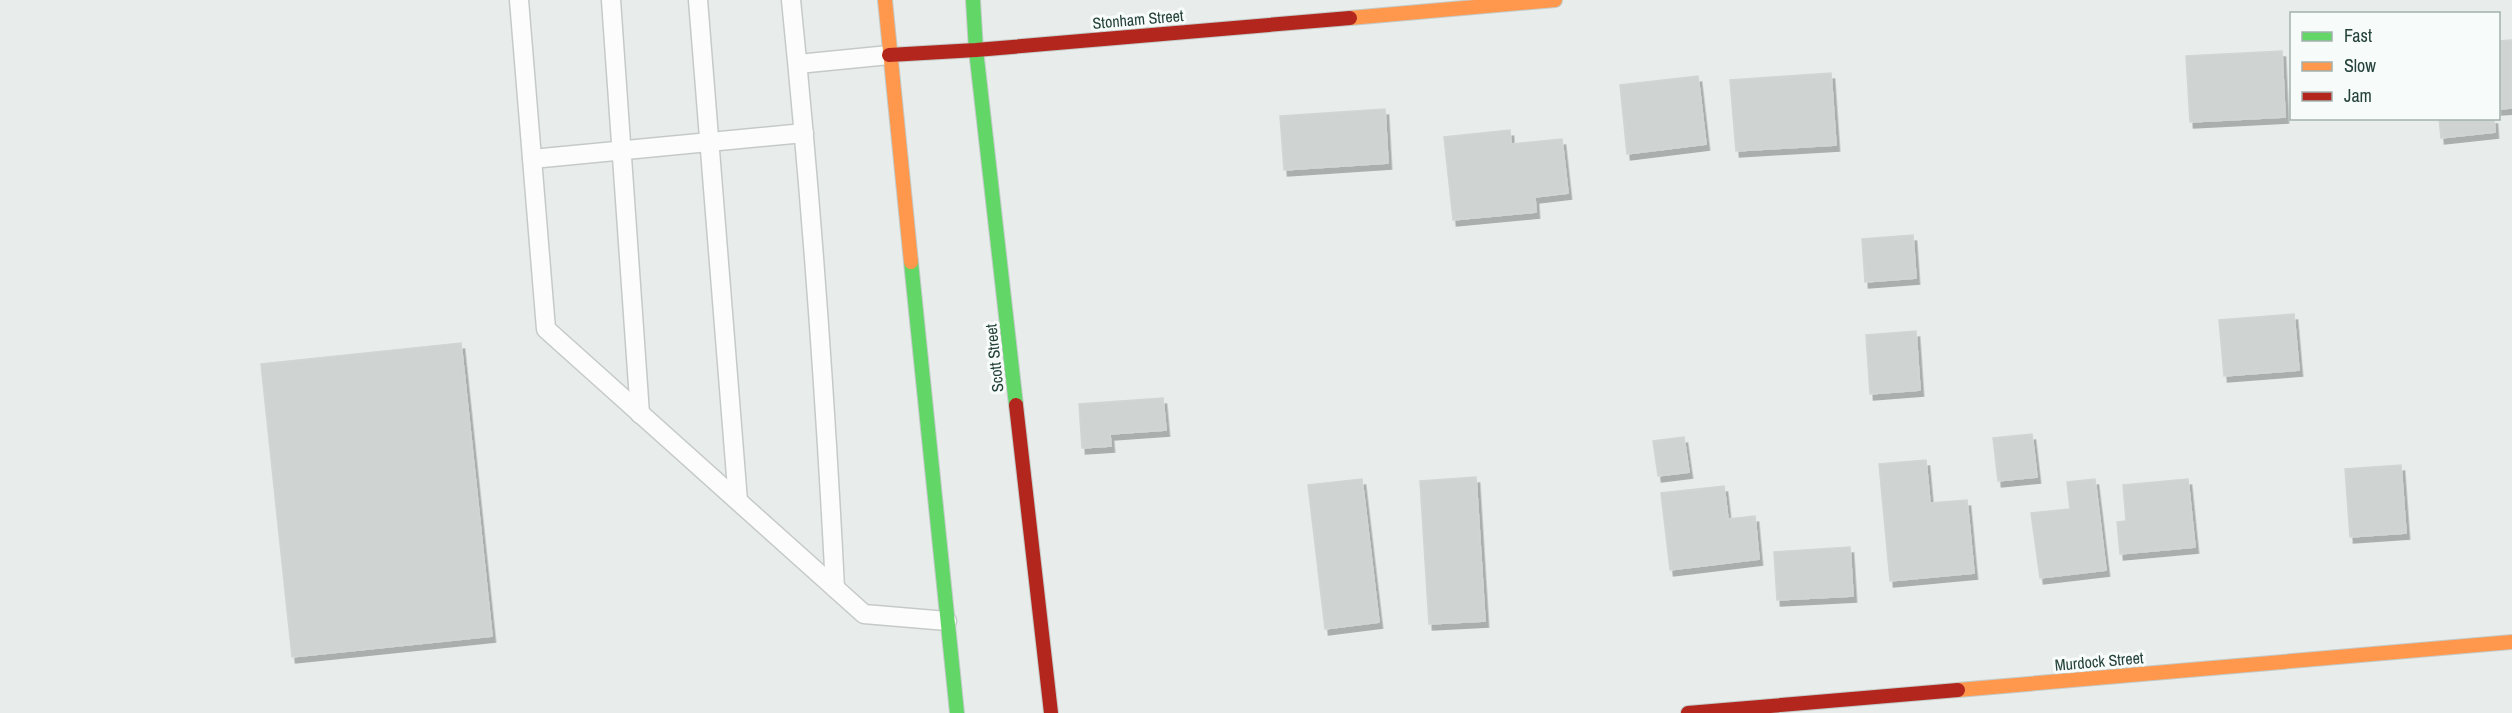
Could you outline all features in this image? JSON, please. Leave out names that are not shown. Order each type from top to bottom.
[{"type":"main road","points":[[885,0],[957,713]]},
{"type":"main road","name":"Scott Street","points":[[973,0],[976,50],[1051,713]]},
{"type":"main road","name":"Stonham Street","points":[[889,55],[976,50],[1554,0]]},
{"type":"main road","name":"Murdock Street","points":[[1688,713],[2512,642]]},
{"type":"lane","points":[[519,0],[546,329],[864,614],[947,621]]},
{"type":"lane","points":[[611,0],[640,414]]},
{"type":"lane","points":[[698,0],[738,501]]},
{"type":"lane","points":[[791,0],[804,133],[827,429],[835,588]]},
{"type":"lane","points":[[798,63],[889,55]]},
{"type":"lane","points":[[532,159],[804,133]]},
{"type":"building","points":[[2512,40],[2512,108],[2500,109],[2500,41]]},
{"type":"building","points":[[2282,51],[2285,117],[2190,122],[2186,56]]},
{"type":"building","points":[[1831,73],[1836,145],[1736,151],[1730,80]]},
{"type":"building","points":[[1698,76],[1706,144],[1627,154],[1620,85]]},
{"type":"building","points":[[1385,109],[1388,163],[1284,170],[1280,116]]},
{"type":"building","points":[[2439,120],[2494,120],[2495,132],[2441,138]]},
{"type":"building","points":[[1510,130],[1511,144],[1562,139],[1568,193],[1535,197],[1536,212],[1453,220],[1444,137]]},
{"type":"building","points":[[1913,235],[1916,278],[1865,282],[1862,239]]},
{"type":"building","points":[[2294,314],[2299,370],[2224,376],[2219,320]]},
{"type":"building","points":[[1916,331],[1920,390],[1870,394],[1866,335]]},
{"type":"building","points":[[461,343],[492,636],[292,657],[261,364]]},
{"type":"building","points":[[1163,398],[1166,430],[1110,434],[1111,446],[1082,448],[1079,404]]},
{"type":"building","points":[[2032,434],[2037,477],[1998,481],[1993,438]]},
{"type":"building","points":[[1684,437],[1689,472],[1658,476],[1653,441]]},
{"type":"building","points":[[1926,460],[1930,503],[1967,500],[1974,573],[1890,581],[1879,464]]},
{"type":"building","points":[[2401,465],[2406,533],[2350,537],[2345,469]]},
{"type":"building","points":[[1476,477],[1485,621],[1429,624],[1420,481]]},
{"type":"building","points":[[1362,479],[1379,622],[1325,629],[1308,485]]},
{"type":"building","points":[[2095,479],[2106,570],[2040,578],[2031,513],[2070,509],[2067,482]]},
{"type":"building","points":[[2188,479],[2195,547],[2120,554],[2117,522],[2126,521],[2123,485]]},
{"type":"building","points":[[1724,486],[1728,519],[1755,516],[1759,559],[1670,570],[1661,493]]},
{"type":"building","points":[[1850,547],[1853,596],[1777,600],[1774,552]]},
{"type":"traffic: fast","points":[[973,0],[976,50],[1016,405]]},
{"type":"traffic: fast","points":[[911,262],[957,713]]},
{"type":"traffic: slow","points":[[885,0],[911,262]]},
{"type":"traffic: slow","points":[[1350,18],[1555,0]]},
{"type":"traffic: slow","points":[[1958,690],[2512,642]]},
{"type":"traffic: jam","points":[[889,55],[976,50],[1350,18]]},
{"type":"traffic: jam","points":[[1016,405],[1051,713]]},
{"type":"traffic: jam","points":[[1688,713],[1958,690]]}]
